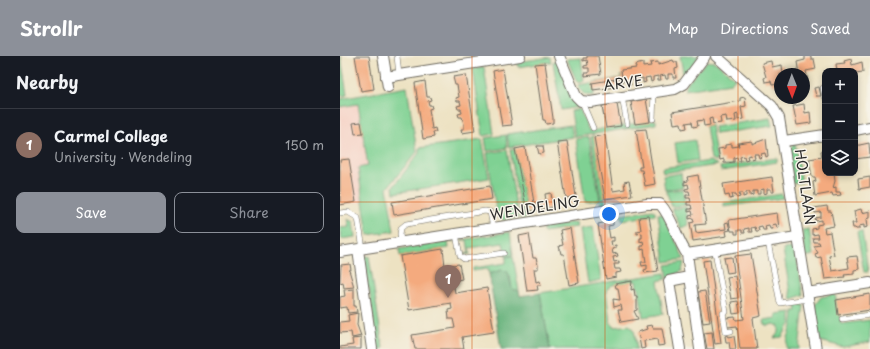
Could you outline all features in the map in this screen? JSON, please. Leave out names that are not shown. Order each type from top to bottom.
[{"type":"street","points":[[383,56],[387,82],[400,75],[520,56]]},
{"type":"street","points":[[559,56],[576,96],[581,101]]},
{"type":"street","name":"ARVE","points":[[581,101],[590,102],[675,89],[684,84],[704,56]]},
{"type":"street","name":"HOLTLAAN","points":[[716,56],[772,106],[779,118],[784,141],[816,349]]},
{"type":"street","points":[[858,129],[870,127]]},
{"type":"street","points":[[784,141],[822,135]]},
{"type":"street","name":"WENDELING","points":[[340,252],[647,204],[660,204],[667,212],[687,254],[700,349]]},
{"type":"street","points":[[687,254],[715,251],[798,237]]},
{"type":"street","points":[[360,249],[372,349]]},
{"type":"street","points":[[680,349],[669,280],[689,277]]},
{"type":"street","points":[[807,296],[870,283]]},
{"type":"lane","points":[[396,56],[400,75]]},
{"type":"lane","points":[[653,119],[654,92]]},
{"type":"lane","points":[[622,97],[627,124]]},
{"type":"lane","points":[[581,101],[594,128]]},
{"type":"lane","points":[[402,242],[400,234],[401,228],[406,224],[485,211],[490,212],[493,228]]},
{"type":"lane","points":[[340,213],[348,212],[358,218],[360,249]]},
{"type":"lane","points":[[456,234],[460,256],[464,259],[504,252]]},
{"type":"lane","points":[[768,242],[780,303],[807,296]]},
{"type":"lane","points":[[715,251],[726,312],[723,313],[726,332],[731,331]]},
{"type":"lane","points":[[842,319],[870,315]]},
{"type":"shaded area","points":[[358,104],[368,166],[358,168],[363,202],[340,205],[340,107]]},
{"type":"green space","points":[[340,56],[347,95],[340,96]]},
{"type":"green space","points":[[680,56],[699,56],[684,77]]},
{"type":"green space","points":[[550,57],[551,62],[518,67],[517,62]]},
{"type":"green space","points":[[581,58],[584,81],[577,82],[567,59]]},
{"type":"green space","points":[[558,61],[578,107],[561,110],[553,62]]},
{"type":"green space","points":[[707,61],[715,62],[735,78],[731,83],[685,90],[685,86]]},
{"type":"green space","points":[[484,67],[494,134],[483,136],[473,69]]},
{"type":"green space","points":[[621,75],[622,78],[593,83],[594,95],[584,94],[578,85],[621,78]]},
{"type":"green space","points":[[407,87],[417,152],[387,188],[394,231],[368,235],[358,168],[368,166],[358,104],[340,107],[340,99]]},
{"type":"green space","points":[[580,109],[589,131],[656,120],[656,124],[575,137],[571,111]]},
{"type":"green space","points":[[770,118],[772,126],[715,134],[714,127]]},
{"type":"green space","points":[[571,125],[573,137],[509,147],[507,134]]},
{"type":"green space","points":[[711,125],[717,161],[711,159],[706,126]]},
{"type":"green space","points":[[506,135],[507,148],[487,151],[485,138]]},
{"type":"green space","points":[[594,136],[606,206],[602,206],[591,137]]},
{"type":"green space","points":[[589,137],[600,200],[585,202],[576,139]]},
{"type":"green space","points":[[482,139],[489,178],[394,193],[393,187],[419,153],[419,148]]},
{"type":"green space","points":[[695,140],[698,160],[678,163],[675,143]]},
{"type":"green space","points":[[795,143],[802,182],[793,184],[789,151]]},
{"type":"green space","points":[[510,149],[515,149],[528,218],[521,219]]},
{"type":"green space","points":[[507,150],[518,218],[503,220],[497,216],[487,153]]},
{"type":"green space","points":[[777,158],[777,162],[721,171],[720,167]]},
{"type":"green space","points":[[710,161],[718,165],[663,173],[662,168]]},
{"type":"green space","points":[[681,173],[683,187],[665,190],[663,176]]},
{"type":"green space","points":[[683,189],[685,205],[672,207],[666,191]]},
{"type":"green space","points":[[782,194],[783,198],[724,207],[724,203]]},
{"type":"green space","points":[[686,207],[688,225],[681,228],[672,209]]},
{"type":"green space","points":[[653,210],[655,211],[655,215],[622,220],[621,215]]},
{"type":"green space","points":[[658,214],[663,214],[684,259],[665,262]]},
{"type":"green space","points":[[347,219],[353,222],[355,237],[341,239],[340,228],[349,227]]},
{"type":"green space","points":[[576,222],[577,227],[543,232],[543,227]]},
{"type":"green space","points":[[593,227],[601,280],[588,283],[580,229]]},
{"type":"green space","points":[[809,229],[813,255],[805,257],[802,230]]},
{"type":"green space","points":[[862,231],[868,272],[864,272],[857,232]]},
{"type":"green space","points":[[510,232],[513,255],[506,256],[503,243],[469,248],[470,254],[463,255],[469,253],[467,240],[461,240]]},
{"type":"green space","points":[[448,242],[449,248],[400,256],[399,249]]},
{"type":"green space","points":[[793,248],[796,253],[803,295],[791,299],[783,249]]},
{"type":"green space","points":[[369,256],[383,349],[376,349],[375,343],[377,343],[369,287],[366,287],[366,283],[368,282],[365,261],[363,261],[362,257]]},
{"type":"green space","points":[[513,256],[519,291],[512,289],[510,276],[502,270],[489,274],[488,269],[473,271],[473,268],[506,263],[506,257]]},
{"type":"green space","points":[[684,262],[682,271],[668,278],[666,265]]},
{"type":"green space","points":[[502,270],[508,272],[512,289],[519,291],[520,296],[540,293],[550,349],[501,349],[489,274]]},
{"type":"green space","points":[[665,273],[666,279],[658,281],[663,314],[643,317],[639,289],[636,281],[612,285],[606,290],[610,323],[615,327],[629,325],[634,329],[637,349],[550,349],[540,293]]},
{"type":"green space","points":[[835,294],[841,324],[870,320],[870,342],[843,347],[820,341],[815,305],[821,297]]},
{"type":"green space","points":[[796,304],[804,305],[799,349],[787,349],[794,316],[793,311],[797,311]]},
{"type":"green space","points":[[791,312],[791,323],[782,337],[774,338],[779,332],[779,326],[773,324],[768,326],[764,324],[763,320],[776,318],[776,314]]},
{"type":"building","points":[[355,56],[369,56],[374,89],[361,91]]},
{"type":"building","points":[[587,56],[598,56],[601,74],[585,76],[585,73],[589,73],[589,68],[584,68],[584,66],[588,65],[587,60],[583,61],[583,58],[587,58]]},
{"type":"building","points":[[805,56],[811,56],[811,59],[814,59],[816,69],[810,70],[810,68],[798,68],[797,62],[805,60]]},
{"type":"building","points":[[851,59],[852,65],[862,62],[863,72],[858,73],[858,68],[837,68],[836,64],[845,63],[844,61]]},
{"type":"building","points":[[673,60],[674,62],[677,62],[678,68],[675,69],[676,78],[673,78],[673,74],[668,74],[668,79],[666,79],[665,75],[660,76],[661,80],[658,80],[658,76],[653,77],[653,81],[651,82],[650,77],[645,78],[646,82],[643,83],[643,78],[638,79],[638,83],[636,84],[635,79],[630,80],[631,85],[628,85],[628,81],[622,81],[623,86],[593,90],[592,83],[622,78],[621,70],[636,68],[635,65],[643,63],[643,67],[651,66],[650,63],[658,62],[658,65]]},
{"type":"building","points":[[771,61],[772,67],[782,65],[782,68],[774,68],[774,85],[772,85],[771,81],[765,82],[764,78],[766,77],[762,63]]},
{"type":"building","points":[[545,63],[553,118],[553,123],[546,124],[545,120],[543,120],[535,64]]},
{"type":"building","points":[[503,69],[512,125],[502,126],[493,71]]},
{"type":"building","points":[[466,75],[475,131],[462,133],[461,129],[464,129],[464,124],[462,117],[459,117],[458,114],[462,113],[461,109],[458,109],[457,106],[461,105],[460,101],[457,101],[456,98],[459,97],[457,85],[455,85],[453,77]]},
{"type":"building","points":[[425,81],[427,97],[430,97],[431,100],[428,101],[432,108],[429,109],[432,129],[435,128],[436,132],[433,132],[434,137],[423,139],[415,83]]},
{"type":"building","points":[[819,87],[821,96],[816,96],[814,88]]},
{"type":"building","points":[[745,97],[746,106],[741,107],[743,119],[738,120],[738,114],[735,115],[736,121],[727,122],[726,116],[720,117],[721,123],[713,124],[712,118],[709,119],[710,125],[704,126],[703,120],[697,121],[698,126],[693,127],[692,122],[686,123],[687,128],[682,129],[681,123],[674,124],[672,112],[740,101],[740,98]]},
{"type":"building","points":[[646,99],[650,122],[635,124],[631,102]]},
{"type":"building","points":[[617,104],[621,126],[606,128],[602,106]]},
{"type":"building","points":[[804,104],[805,113],[810,112],[811,123],[797,125],[793,106]]},
{"type":"building","points":[[361,122],[363,133],[355,134],[353,123]]},
{"type":"building","points":[[646,129],[655,184],[645,186],[642,170],[639,170],[639,167],[642,167],[636,130]]},
{"type":"building","points":[[605,135],[613,191],[625,189],[624,182],[629,181],[632,195],[605,199],[594,137]]},
{"type":"building","points":[[766,139],[768,156],[766,157],[765,153],[761,154],[762,157],[759,158],[758,154],[754,154],[755,158],[752,159],[751,155],[747,156],[748,159],[745,160],[744,156],[740,157],[741,161],[738,161],[737,157],[734,158],[734,162],[724,163],[724,159],[720,160],[718,149],[725,148],[725,145],[732,144],[732,147],[739,146],[738,143],[752,141],[752,144]]},
{"type":"building","points":[[567,141],[576,196],[566,198],[557,142]]},
{"type":"building","points":[[869,143],[870,157],[858,159],[858,145]]},
{"type":"building","points":[[537,146],[543,146],[544,153],[539,154]]},
{"type":"building","points":[[525,147],[534,203],[546,201],[545,194],[551,193],[553,207],[527,212],[515,149]]},
{"type":"building","points":[[822,157],[822,176],[834,176],[833,188],[836,187],[836,192],[840,192],[841,195],[833,196],[832,193],[815,196],[813,182],[816,181],[815,177],[812,177],[809,159]]},
{"type":"building","points":[[349,159],[356,202],[340,205],[340,160]]},
{"type":"building","points":[[698,175],[706,224],[695,225],[696,233],[726,229],[725,223],[728,222],[730,230],[726,231],[727,236],[693,241],[690,223],[694,222],[693,218],[689,219],[689,216],[693,215],[692,211],[688,212],[688,209],[692,209],[691,205],[687,205],[687,202],[691,202],[690,198],[686,198],[686,195],[690,195],[689,191],[685,191],[685,189],[689,188],[688,184],[684,185],[684,182],[688,181],[687,177]]},
{"type":"building","points":[[772,177],[774,192],[771,192],[771,189],[767,189],[767,193],[764,194],[764,189],[760,190],[760,194],[757,194],[757,191],[753,191],[753,195],[750,196],[750,192],[746,192],[746,196],[743,197],[743,193],[739,193],[740,197],[737,198],[736,194],[732,194],[733,198],[730,199],[729,195],[725,196],[723,184]]},
{"type":"building","points":[[870,177],[870,187],[859,189],[858,179]]},
{"type":"building","points":[[490,186],[492,199],[394,215],[392,202]]},
{"type":"building","points":[[827,206],[828,211],[831,211],[834,226],[824,228],[825,233],[830,232],[834,255],[829,256],[832,271],[849,268],[847,257],[857,256],[859,269],[854,270],[854,274],[844,275],[845,277],[825,279],[821,257],[816,258],[815,254],[818,253],[814,246],[820,245],[819,242],[814,242],[813,238],[819,238],[818,234],[812,235],[812,229],[817,228],[817,225],[822,224],[822,220],[816,221],[815,218],[821,217],[821,212],[815,213],[814,208]]},
{"type":"building","points":[[861,209],[862,213],[870,211],[870,218],[867,219],[868,227],[864,228],[864,225],[859,226],[859,229],[853,228],[852,223],[856,223],[854,211]]},
{"type":"building","points":[[777,213],[779,228],[777,228],[776,224],[772,225],[773,229],[770,229],[769,225],[765,226],[766,230],[763,230],[762,226],[758,227],[759,231],[756,231],[755,227],[751,228],[752,232],[749,232],[749,228],[744,229],[745,233],[742,233],[742,230],[738,230],[738,234],[735,234],[735,231],[731,231],[729,220]]},
{"type":"building","points":[[649,216],[658,271],[645,273],[644,270],[647,269],[647,265],[642,266],[641,262],[646,262],[644,249],[641,250],[641,246],[644,246],[643,241],[640,242],[642,233],[637,234],[637,231],[641,230],[639,217]]},
{"type":"building","points":[[613,221],[613,225],[608,226],[610,238],[614,237],[614,241],[611,241],[612,246],[616,245],[616,248],[612,249],[613,254],[617,253],[618,256],[613,257],[614,262],[619,261],[619,264],[614,264],[615,269],[620,269],[621,272],[616,273],[616,277],[606,279],[598,224]]},
{"type":"building","points":[[570,228],[579,283],[569,285],[564,254],[561,254],[559,246],[563,245],[560,230]]},
{"type":"building","points":[[529,234],[533,258],[536,258],[538,265],[538,269],[534,269],[536,282],[540,281],[541,285],[537,285],[538,290],[527,291],[519,236]]},
{"type":"building","points":[[443,249],[445,266],[459,264],[462,279],[453,281],[455,293],[487,288],[494,332],[462,337],[464,349],[415,349],[412,335],[455,328],[453,319],[449,319],[448,310],[452,309],[451,303],[409,310],[400,256]]},
{"type":"building","points":[[751,254],[761,316],[753,318],[757,349],[740,349],[737,326],[728,327],[726,318],[735,317],[736,320],[744,319],[735,256]]},
{"type":"building","points":[[732,257],[734,272],[727,273],[724,258]]},
{"type":"building","points":[[710,260],[721,343],[715,344],[703,261]]},
{"type":"building","points":[[350,264],[351,270],[349,270],[354,287],[344,288],[343,282],[340,283],[341,265]]},
{"type":"building","points":[[735,276],[738,298],[731,299],[727,277]]},
{"type":"building","points":[[632,281],[631,290],[634,289],[635,296],[637,296],[637,310],[634,311],[638,319],[621,322],[618,310],[622,310],[621,305],[614,307],[613,299],[620,300],[618,288],[616,288],[615,284]]},
{"type":"building","points":[[354,289],[354,306],[356,306],[357,312],[348,313],[347,307],[340,308],[340,297],[345,296],[344,290]]},
{"type":"building","points":[[705,291],[710,322],[703,323],[698,292]]},
{"type":"building","points":[[870,294],[870,310],[838,315],[836,300]]},
{"type":"building","points":[[738,301],[740,313],[733,314],[731,302]]},
{"type":"building","points":[[358,313],[357,325],[361,336],[352,338],[351,332],[340,333],[340,322],[349,321],[348,315]]},
{"type":"building","points":[[652,325],[653,328],[662,328],[665,345],[658,346],[657,339],[644,341],[645,348],[641,349],[638,332],[647,329],[646,326]]},
{"type":"building","points":[[712,332],[714,349],[707,349],[704,333]]},
{"type":"building","points":[[728,335],[728,337],[734,336],[736,349],[730,349],[729,342],[726,342],[725,336]]},
{"type":"building","points":[[361,338],[361,349],[340,349],[340,347],[353,345],[352,339]]},
{"type":"place","name":"Carmel College","points":[[448,298]]}]
